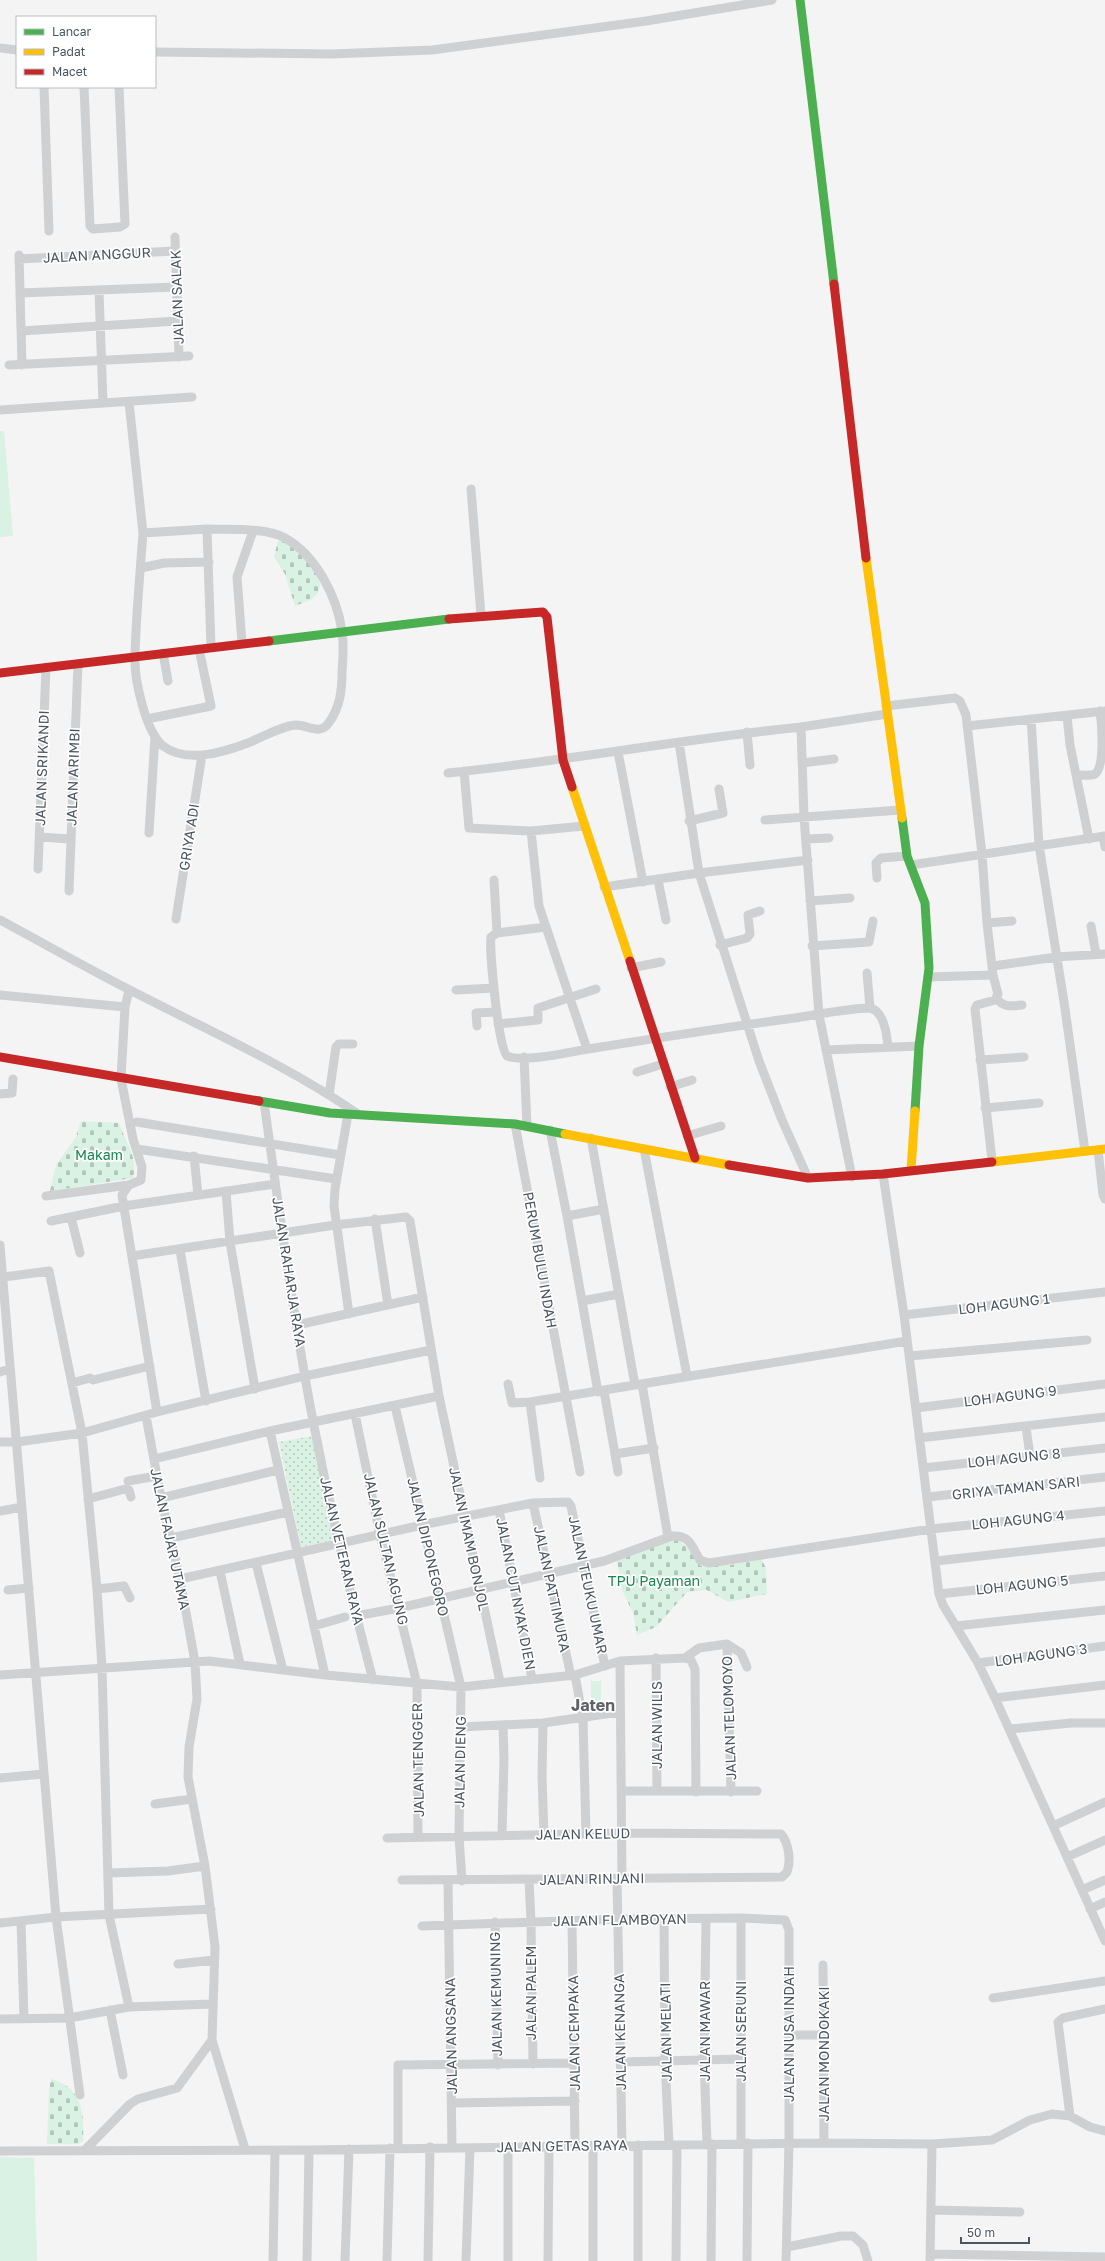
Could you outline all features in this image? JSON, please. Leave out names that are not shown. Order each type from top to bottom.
[{"type":"street","points":[[156,52],[332,54],[432,50],[646,21],[772,0]]},
{"type":"street","points":[[800,0],[873,616],[886,710],[900,810],[909,860],[925,903],[928,977],[919,1046],[911,1170]]},
{"type":"street","points":[[0,48],[16,50]]},
{"type":"street","points":[[44,88],[49,231]]},
{"type":"street","points":[[84,88],[90,226],[93,229],[120,227],[126,224],[119,88]]},
{"type":"street","name":"JALAN SALAK","points":[[175,237],[179,357]]},
{"type":"street","name":"JALAN ANGGUR","points":[[20,293],[19,256],[175,251]]},
{"type":"street","points":[[22,365],[20,293],[176,287]]},
{"type":"street","points":[[99,291],[100,361],[103,403]]},
{"type":"street","points":[[21,331],[177,321]]},
{"type":"street","points":[[9,365],[189,356]]},
{"type":"street","points":[[0,410],[192,398]]},
{"type":"street","points":[[128,402],[143,534],[135,657],[141,700],[147,719],[155,736],[162,744],[173,751],[202,755],[243,745],[286,727],[296,725],[318,730],[323,728],[335,712],[341,697],[342,632],[338,614],[328,590],[312,562],[298,548],[283,537],[253,531],[207,529],[143,534]]},
{"type":"street","points":[[471,489],[482,615]]},
{"type":"street","points":[[207,529],[211,647]]},
{"type":"street","points":[[242,643],[237,577],[253,531]]},
{"type":"street","points":[[141,568],[169,563],[209,562]]},
{"type":"street","points":[[0,673],[482,615],[539,612],[547,617],[563,760],[662,1064],[695,1158]]},
{"type":"street","points":[[147,719],[211,706],[212,701],[199,648]]},
{"type":"street","points":[[163,653],[168,681]]},
{"type":"street","name":"JALAN ARIMBI","points":[[69,891],[78,664]]},
{"type":"street","name":"JALAN SRIKANDI","points":[[38,869],[46,667]]},
{"type":"street","points":[[448,773],[563,760],[747,732],[801,727],[955,698],[963,705],[968,726],[982,854],[987,923],[993,971],[998,990],[996,998]]},
{"type":"street","points":[[968,726],[1102,711],[1105,745],[1101,769],[1095,774],[1077,775]]},
{"type":"street","points":[[1067,716],[1089,839]]},
{"type":"street","points":[[1031,719],[1039,845],[1064,1002],[1085,1151]]},
{"type":"street","points":[[801,727],[804,817],[808,860],[812,946],[819,1015],[852,1176]]},
{"type":"street","points":[[747,732],[750,764]]},
{"type":"street","points":[[149,833],[155,736]]},
{"type":"street","points":[[679,742],[689,821],[699,873],[720,945],[773,1100],[808,1178]]},
{"type":"street","points":[[618,752],[643,882]]},
{"type":"street","name":"GRIYA ADI","points":[[176,919],[202,755]]},
{"type":"street","points":[[802,763],[834,759]]},
{"type":"street","points":[[464,771],[469,828],[531,831],[584,826]]},
{"type":"street","points":[[689,821],[723,813],[719,789]]},
{"type":"street","points":[[765,820],[900,810]]},
{"type":"street","points":[[531,831],[536,886],[546,927],[587,1049]]},
{"type":"street","points":[[877,878],[876,863],[880,858],[909,860],[982,854],[1104,836],[1105,847]]},
{"type":"street","points":[[40,837],[70,839]]},
{"type":"street","points":[[806,839],[829,838]]},
{"type":"street","points":[[604,887],[699,873],[808,860]]},
{"type":"street","points":[[494,880],[497,933]]},
{"type":"street","points":[[658,880],[666,920]]},
{"type":"street","points":[[810,901],[850,898]]},
{"type":"street","points":[[720,945],[747,938],[750,934],[748,915],[760,911]]},
{"type":"street","points":[[0,920],[129,990],[171,1009],[329,1095],[358,1114]]},
{"type":"street","points":[[812,946],[869,942],[873,921]]},
{"type":"street","points":[[987,923],[1012,921]]},
{"type":"street","points":[[928,977],[993,971],[1056,957],[1100,954],[1091,926]]},
{"type":"street","points":[[546,927],[497,933],[491,937],[490,942],[498,1024],[504,1054],[508,1056],[524,1057],[587,1049],[747,1024],[870,1008],[878,1012],[885,1028],[888,1048]]},
{"type":"street","points":[[631,968],[661,962]]},
{"type":"street","points":[[867,973],[870,1008]]},
{"type":"street","points":[[456,990],[494,988]]},
{"type":"street","points":[[498,1024],[538,1020],[539,1006],[558,1002],[596,989]]},
{"type":"street","points":[[46,1196],[129,1186],[138,1182],[142,1177],[142,1167],[133,1139],[121,1079],[125,1007],[129,990]]},
{"type":"street","points":[[0,995],[125,1007]]},
{"type":"street","points":[[996,998],[1001,1004],[1007,1006],[1022,1005]]},
{"type":"street","points":[[992,1160],[985,1108],[975,1007],[996,998]]},
{"type":"street","points":[[477,1026],[476,1013],[497,1012]]},
{"type":"street","points":[[329,1095],[336,1046],[339,1044],[353,1044]]},
{"type":"street","points":[[826,1050],[919,1046]]},
{"type":"street","points":[[0,1057],[121,1079],[348,1114],[515,1124],[765,1172],[808,1178],[884,1174],[992,1160],[1101,1149],[1103,1195],[1105,1199]]},
{"type":"street","points":[[524,1057],[527,1126]]},
{"type":"street","points":[[980,1060],[1024,1057]]},
{"type":"street","points":[[637,1072],[662,1064]]},
{"type":"street","points":[[0,1094],[12,1093],[13,1079]]},
{"type":"street","points":[[670,1088],[692,1080]]},
{"type":"street","name":"JALAN RAHARJA RAYA","points":[[264,1102],[275,1184],[313,1422]]},
{"type":"street","points":[[985,1108],[1039,1103]]},
{"type":"street","points":[[348,1114],[336,1179],[334,1206],[335,1225],[349,1314]]},
{"type":"street","points":[[137,1122],[340,1155]]},
{"type":"street","name":"PERUM BULU INDAH","points":[[515,1124],[580,1472]]},
{"type":"street","points":[[687,1136],[721,1126]]},
{"type":"street","points":[[550,1130],[582,1301],[618,1472]]},
{"type":"street","points":[[356,1616],[400,1608],[481,1588],[604,1561],[668,1537],[654,1448],[619,1294],[591,1138]]},
{"type":"street","points":[[137,1149],[194,1156],[336,1179]]},
{"type":"street","points":[[644,1149],[687,1376]]},
{"type":"street","points":[[194,1156],[198,1195]]},
{"type":"street","points":[[884,1174],[928,1497],[939,1594],[943,1605],[978,1663],[1010,1729],[1090,1909],[1104,1936]]},
{"type":"street","points":[[51,1221],[124,1206],[275,1184]]},
{"type":"street","points":[[129,1186],[123,1192],[124,1206],[157,1412]]},
{"type":"street","points":[[226,1191],[230,1242],[255,1389]]},
{"type":"street","points":[[567,1216],[604,1209]]},
{"type":"street","name":"JALAN IMAM BONJOL","points":[[375,1219],[406,1216],[410,1221],[439,1396],[500,1682]]},
{"type":"street","points":[[72,1217],[80,1253]]},
{"type":"street","points":[[132,1256],[180,1250],[375,1219],[388,1305]]},
{"type":"street","points":[[0,1245],[4,1277],[3,1308],[17,1442],[43,1774],[56,1917],[80,2095]]},
{"type":"street","points":[[180,1250],[206,1401]]},
{"type":"street","points":[[4,1277],[49,1271],[82,1434],[97,1589],[102,1668],[109,1915],[129,2007]]},
{"type":"street","name":"LOH AGUNG 1","points":[[904,1316],[1105,1292]]},
{"type":"street","points":[[582,1301],[619,1294]]},
{"type":"street","points":[[297,1325],[423,1297]]},
{"type":"street","points":[[909,1356],[1087,1340]]},
{"type":"street","points":[[508,1384],[512,1403],[530,1402],[601,1392],[687,1376],[907,1341]]},
{"type":"street","points":[[0,1442],[17,1442],[82,1434],[157,1412],[305,1376],[431,1350]]},
{"type":"street","points":[[72,1382],[90,1378],[92,1380],[150,1366]]},
{"type":"street","points":[[0,1372],[10,1369]]},
{"type":"street","name":"LOH AGUNG 9","points":[[916,1408],[1105,1384]]},
{"type":"street","points":[[154,1459],[270,1431],[439,1396]]},
{"type":"street","points":[[530,1402],[540,1478]]},
{"type":"street","name":"JALAN DIPONEGORO","points":[[395,1406],[461,1687]]},
{"type":"street","name":"JALAN SULTAN AGUNG","points":[[355,1414],[380,1535],[400,1608],[417,1684]]},
{"type":"street","name":"JALAN FAJAR UTAMA","points":[[146,1416],[161,1498],[180,1579],[195,1662],[196,1707],[188,1762],[192,1799],[205,1866],[211,1909],[214,1960],[212,2040],[245,2149]]},
{"type":"street","points":[[919,1438],[1105,1417]]},
{"type":"street","name":"JALAN VETERAN RAYA","points":[[313,1422],[338,1544],[373,1680]]},
{"type":"street","points":[[1026,1427],[1030,1456]]},
{"type":"street","points":[[270,1431],[325,1675]]},
{"type":"street","points":[[615,1454],[654,1448]]},
{"type":"street","name":"LOH AGUNG 8","points":[[923,1468],[1105,1448]]},
{"type":"street","points":[[161,1498],[278,1470]]},
{"type":"street","points":[[128,1481],[157,1476]]},
{"type":"street","name":"GRIYA TAMAN SARI","points":[[928,1497],[1105,1477]]},
{"type":"street","points":[[88,1498],[125,1489],[129,1490],[131,1497]]},
{"type":"street","name":"JALAN TEUKU UMAR","points":[[533,1503],[550,1501],[570,1503],[605,1666]]},
{"type":"street","points":[[180,1579],[422,1525],[533,1503]]},
{"type":"street","name":"JALAN PATTIMURA","points":[[533,1503],[583,1719],[586,1834]]},
{"type":"street","points":[[0,1511],[22,1507]]},
{"type":"street","name":"JALAN CUT NYAK DIEN","points":[[499,1510],[515,1581],[532,1679]]},
{"type":"street","name":"LOH AGUNG 4","points":[[668,1537],[682,1535],[689,1540],[700,1560],[709,1563],[931,1529],[1105,1511]]},
{"type":"street","points":[[171,1538],[288,1512]]},
{"type":"street","points":[[936,1561],[1105,1542]]},
{"type":"street","points":[[256,1563],[283,1670]]},
{"type":"street","points":[[220,1570],[240,1664]]},
{"type":"street","name":"LOH AGUNG 5","points":[[939,1594],[1105,1576]]},
{"type":"street","points":[[97,1589],[121,1585],[126,1588],[130,1598]]},
{"type":"street","points":[[8,1590],[29,1588]]},
{"type":"street","points":[[956,1626],[1105,1610]]},
{"type":"street","points":[[314,1626],[345,1617]]},
{"type":"street","points":[[685,1658],[699,1648],[727,1644],[740,1652],[747,1668]]},
{"type":"street","name":"JALAN TELOMOYO","points":[[727,1644],[731,1792]]},
{"type":"street","name":"LOH AGUNG 3","points":[[978,1663],[1105,1646]]},
{"type":"street","points":[[0,1675],[36,1674],[209,1661],[373,1680],[461,1687],[573,1676],[620,1661],[656,1658],[685,1658],[691,1660],[695,1669],[696,1792]]},
{"type":"street","name":"JALAN WILIS","points":[[656,1658],[657,1791]]},
{"type":"street","name":"JALAN KENANGA","points":[[620,1661],[623,1833],[619,1879],[618,1919],[622,2062],[622,2145]]},
{"type":"street","name":"JALAN TENGGER","points":[[417,1684],[418,1837]]},
{"type":"street","points":[[995,1698],[1105,1684]]},
{"type":"street","name":"JALAN DIENG","points":[[461,1687],[459,1836],[462,1880]]},
{"type":"street","points":[[461,1727],[543,1723],[583,1719],[620,1712]]},
{"type":"street","points":[[1010,1729],[1071,1723],[1105,1722]]},
{"type":"street","points":[[543,1723],[542,1777],[544,1834]]},
{"type":"street","points":[[502,1835],[504,1759],[503,1726]]},
{"type":"street","points":[[0,1778],[43,1774]]},
{"type":"street","points":[[622,1791],[757,1791]]},
{"type":"street","points":[[155,1804],[192,1799]]},
{"type":"street","points":[[1053,1826],[1105,1802]]},
{"type":"street","name":"JALAN KELUD","points":[[386,1838],[623,1833],[780,1834],[784,1839],[790,1860],[787,1872],[782,1877]]},
{"type":"street","points":[[1067,1857],[1105,1840]]},
{"type":"street","points":[[108,1873],[168,1871],[205,1866]]},
{"type":"street","name":"JALAN RINJANI","points":[[402,1880],[448,1881],[782,1877]]},
{"type":"street","name":"JALAN PALEM","points":[[529,1880],[533,2064]]},
{"type":"street","points":[[1082,1890],[1105,1880]]},
{"type":"street","name":"JALAN ANGSANA","points":[[448,1881],[453,2103],[452,2147]]},
{"type":"street","points":[[1090,1909],[1105,1902]]},
{"type":"street","points":[[0,1923],[56,1917],[211,1909]]},
{"type":"street","name":"JALAN FLAMBOYAN","points":[[422,1926],[531,1921],[741,1918],[781,1919],[788,1926]]},
{"type":"street","name":"JALAN SERUNI","points":[[741,1918],[741,2059],[747,2261]]},
{"type":"street","name":"JALAN MELATI","points":[[664,1919],[665,2060],[673,2144],[676,2261]]},
{"type":"street","name":"JALAN MAWAR","points":[[706,1919],[704,2059],[710,2144],[711,2261]]},
{"type":"street","name":"JALAN CEMPAKA","points":[[572,1920],[575,2145]]},
{"type":"street","points":[[21,1921],[24,2019]]},
{"type":"street","name":"JALAN KEMUNING","points":[[495,1922],[498,2065]]},
{"type":"street","name":"JALAN NUSA INDAH","points":[[786,2261],[789,2143],[788,1926]]},
{"type":"street","points":[[178,1964],[214,1960]]},
{"type":"street","name":"JALAN MONDOKAKI","points":[[823,1965],[824,2143]]},
{"type":"street","points":[[993,1998],[1105,1980]]},
{"type":"street","points":[[0,2019],[69,2018],[129,2007],[212,2004]]},
{"type":"street","points":[[1105,2009],[1063,2018],[1058,2022],[1070,2116],[1090,2127],[1105,2131]]},
{"type":"street","points":[[110,2010],[123,2075]]},
{"type":"street","points":[[788,2035],[823,2035]]},
{"type":"street","points":[[85,2150],[130,2104],[138,2099],[177,2088],[212,2040]]},
{"type":"street","points":[[622,2062],[741,2059]]},
{"type":"street","points":[[387,2261],[398,2065],[575,2063]]},
{"type":"street","points":[[453,2103],[575,2101]]},
{"type":"street","name":"JALAN GETAS RAYA","points":[[0,2151],[245,2149],[309,2150],[744,2143],[932,2144],[992,2140],[1040,2116],[1052,2114],[1070,2116]]},
{"type":"street","points":[[932,2144],[930,2257],[1105,2257]]},
{"type":"street","points":[[593,2145],[593,2261]]},
{"type":"street","points":[[638,2145],[638,2261]]},
{"type":"street","points":[[548,2261],[549,2146]]},
{"type":"street","points":[[428,2261],[430,2147]]},
{"type":"street","points":[[508,2147],[508,2261]]},
{"type":"street","points":[[466,2261],[470,2148]]},
{"type":"street","points":[[345,2261],[349,2149]]},
{"type":"street","points":[[273,2261],[275,2150]]},
{"type":"street","points":[[307,2261],[309,2150]]},
{"type":"street","points":[[931,2210],[1020,2212]]},
{"type":"street","points":[[787,2246],[842,2236],[853,2236],[863,2245],[868,2261]]},
{"type":"green space","points":[[0,431],[4,431],[13,536],[0,537]]},
{"type":"green space","points":[[278,541],[284,542],[297,550],[313,568],[320,582],[320,586],[318,593],[312,599],[295,606],[285,574],[274,557]]},
{"type":"green space","name":"Makam","points":[[81,1121],[119,1123],[133,1156],[133,1178],[50,1191],[56,1165],[76,1137]]},
{"type":"green space","points":[[312,1436],[334,1540],[301,1547],[279,1442]]},
{"type":"green space","name":"TPU Payaman","points":[[678,1540],[686,1546],[701,1566],[730,1565],[761,1559],[766,1568],[767,1594],[728,1602],[707,1590],[687,1592],[656,1627],[637,1635],[633,1613],[622,1590],[617,1561],[668,1541]]},
{"type":"green space","points":[[591,1681],[601,1681],[601,1703],[591,1703]]},
{"type":"green space","points":[[51,2079],[70,2088],[79,2102],[83,2120],[83,2141],[78,2144],[47,2144],[49,2089]]},
{"type":"green space","points":[[0,2157],[34,2158],[37,2261],[0,2261]]},
{"type":"traffic: fast","points":[[800,0],[834,284]]},
{"type":"traffic: fast","points":[[269,641],[449,619]]},
{"type":"traffic: fast","points":[[902,818],[907,856],[925,903],[929,968],[919,1046],[915,1111]]},
{"type":"traffic: fast","points":[[259,1101],[330,1113],[515,1124],[565,1134]]},
{"type":"traffic: slow","points":[[866,558],[902,818]]},
{"type":"traffic: slow","points":[[572,787],[630,961]]},
{"type":"traffic: slow","points":[[911,1170],[915,1111]]},
{"type":"traffic: slow","points":[[565,1134],[729,1165]]},
{"type":"traffic: slow","points":[[992,1162],[1105,1149]]},
{"type":"traffic: jam","points":[[834,284],[866,558]]},
{"type":"traffic: jam","points":[[449,619],[543,612],[547,617],[563,760],[572,787]]},
{"type":"traffic: jam","points":[[0,673],[269,641]]},
{"type":"traffic: jam","points":[[630,961],[695,1158]]},
{"type":"traffic: jam","points":[[0,1057],[259,1101]]},
{"type":"traffic: jam","points":[[729,1165],[808,1178],[883,1174],[992,1162]]},
{"type":"district","name":"Jaten","points":[[593,1705]]}]
